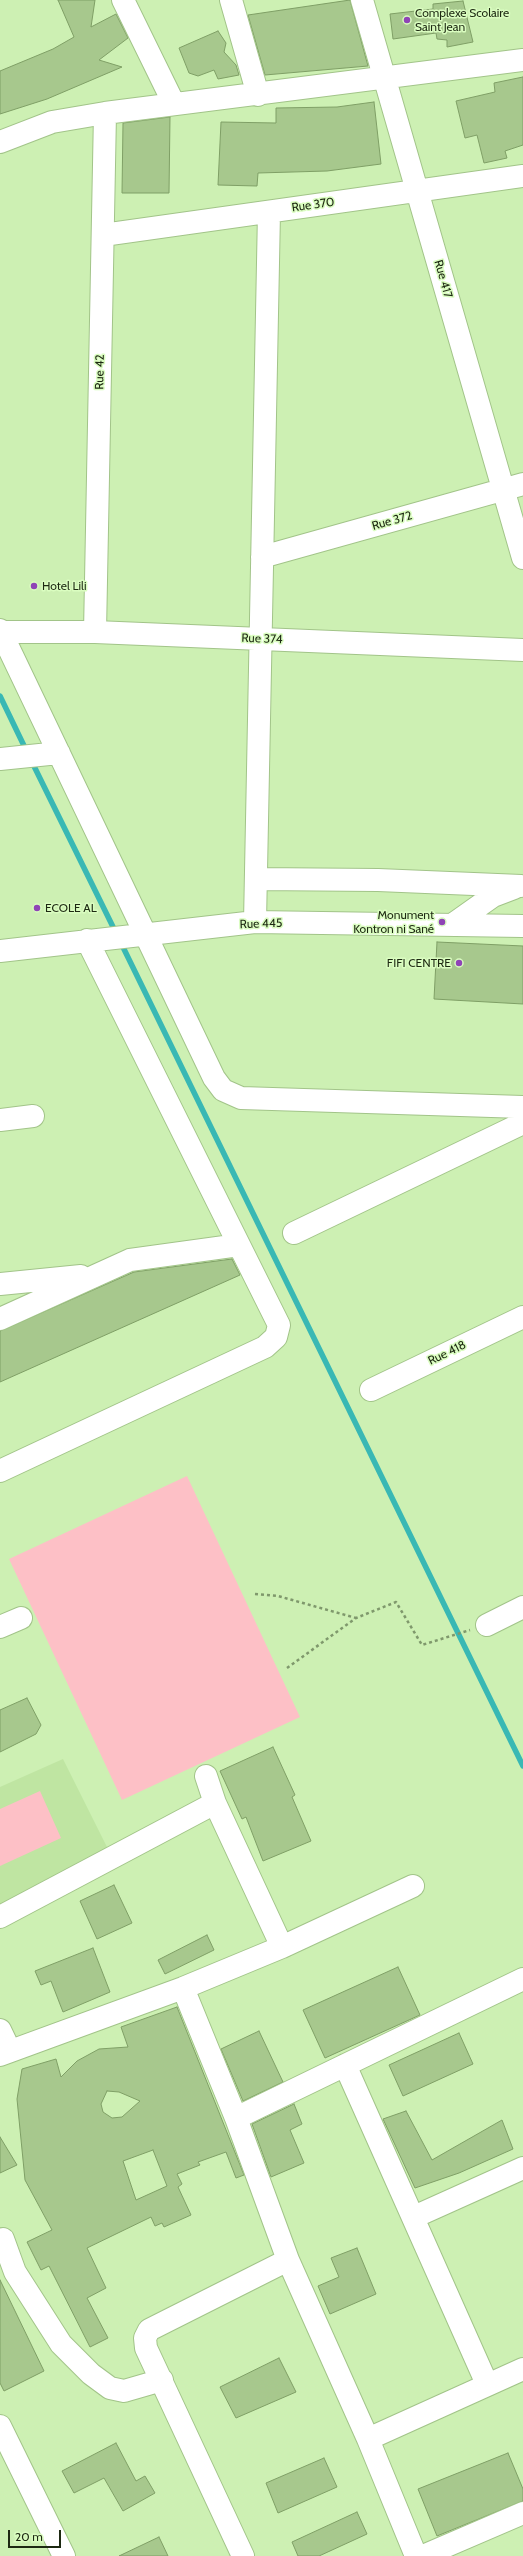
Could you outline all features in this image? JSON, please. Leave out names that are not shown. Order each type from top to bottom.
[{"type":"street","points":[[123,0],[174,104]]},
{"type":"street","points":[[231,0],[258,95]]},
{"type":"street","name":"Rue 417","points":[[362,0],[417,191],[513,487],[523,558]]},
{"type":"street","points":[[0,142],[52,122],[105,113],[258,95],[523,60]]},
{"type":"street","name":"Rue 42","points":[[95,632],[105,113]]},
{"type":"street","name":"Rue 370","points":[[103,235],[523,176]]},
{"type":"street","points":[[255,922],[268,212]]},
{"type":"street","name":"Rue 372","points":[[262,557],[513,487]]},
{"type":"street","points":[[0,631],[59,753],[138,934],[214,1078],[223,1090],[241,1098],[523,1106]]},
{"type":"street","name":"Rue 374","points":[[0,631],[95,632],[523,650]]},
{"type":"street","points":[[0,759],[59,753]]},
{"type":"street","points":[[256,879],[378,880],[522,886]]},
{"type":"street","points":[[452,925],[493,896],[522,886]]},
{"type":"street","name":"Rue 445","points":[[0,951],[138,934],[255,922],[523,926]]},
{"type":"street","points":[[0,1470],[265,1347],[276,1337],[279,1325],[91,940]]},
{"type":"street","points":[[0,1120],[33,1116]]},
{"type":"street","points":[[294,1232],[523,1123]]},
{"type":"street","points":[[0,1319],[130,1260],[239,1245]]},
{"type":"street","points":[[0,1284],[100,1273]]},
{"type":"street","name":"Rue 418","points":[[372,1390],[523,1318]]},
{"type":"street","points":[[487,1625],[523,1607]]},
{"type":"street","points":[[0,1627],[21,1618]]},
{"type":"street","points":[[206,1776],[215,1803],[282,1947]]},
{"type":"street","points":[[0,1917],[215,1803]]},
{"type":"street","points":[[0,2030],[5,2053],[182,1988],[282,1947],[413,1886]]},
{"type":"street","points":[[236,2118],[523,1980]]},
{"type":"street","points":[[182,1988],[236,2118],[288,2260],[368,2439],[416,2556]]},
{"type":"street","points":[[345,2065],[414,2217],[487,2384]]},
{"type":"street","points":[[414,2217],[523,2168]]},
{"type":"street","points":[[3,2240],[15,2272],[61,2344],[91,2374],[110,2388],[124,2391],[162,2380]]},
{"type":"street","points":[[243,2556],[146,2348],[146,2338],[149,2330],[288,2260]]},
{"type":"street","points":[[368,2439],[523,2369]]},
{"type":"street","points":[[0,2426],[7,2456],[64,2556]]},
{"type":"street","points":[[424,2556],[523,2513]]},
{"type":"path","points":[[255,1594],[278,1596],[356,1618]]},
{"type":"path","points":[[287,1668],[356,1618],[396,1602],[422,1645],[487,1625]]},
{"type":"shaded area","points":[[187,1476],[300,1717],[122,1800],[9,1559]]},
{"type":"shaded area","points":[[63,1759],[110,1853],[0,1906],[0,1787]]},
{"type":"shaded area","points":[[40,1791],[61,1838],[0,1866],[0,1809]]},
{"type":"building","points":[[58,0],[95,0],[91,27],[116,14],[128,38],[99,60],[122,67],[47,99],[0,114],[0,71],[53,49],[74,37]]},
{"type":"building","points":[[350,0],[368,66],[265,75],[248,15]]},
{"type":"building","points":[[463,1],[473,42],[447,47],[447,40],[437,39],[436,33],[393,39],[390,14],[433,9],[433,4]]},
{"type":"building","points":[[218,31],[226,43],[224,52],[236,65],[239,75],[218,79],[214,70],[198,76],[189,73],[179,48]]},
{"type":"building","points":[[523,77],[523,145],[505,151],[507,158],[484,163],[477,135],[465,138],[456,101],[495,92],[494,83]]},
{"type":"building","points":[[374,102],[381,164],[327,171],[258,173],[257,186],[218,185],[221,122],[276,123],[276,108],[337,107]]},
{"type":"building","points":[[170,117],[169,193],[122,193],[123,123]]},
{"type":"building","points":[[437,942],[523,946],[523,1004],[434,999]]},
{"type":"building","points":[[232,1259],[240,1275],[0,1382],[0,1331],[134,1272]]},
{"type":"building","points":[[27,1698],[41,1725],[36,1734],[0,1752],[0,1710]]},
{"type":"building","points":[[273,1747],[295,1795],[292,1797],[311,1841],[263,1861],[246,1817],[242,1819],[220,1771]]},
{"type":"building","points":[[114,1885],[132,1923],[97,1939],[80,1901]]},
{"type":"building","points":[[207,1935],[214,1950],[165,1974],[158,1960]]},
{"type":"building","points":[[93,1948],[110,1992],[63,2012],[51,1981],[41,1985],[35,1971]]},
{"type":"building","points":[[398,1967],[420,2015],[325,2058],[303,2010]]},
{"type":"building","points":[[177,2007],[244,2175],[236,2178],[226,2152],[198,2162],[200,2165],[177,2174],[182,2184],[178,2187],[191,2215],[164,2227],[162,2223],[155,2226],[151,2217],[87,2248],[106,2288],[87,2298],[108,2338],[90,2347],[49,2266],[41,2270],[27,2242],[52,2230],[25,2180],[17,2099],[22,2069],[56,2059],[61,2077],[77,2061],[99,2049],[128,2047],[121,2027]],"holes":[[[107,2091],[119,2092],[140,2101],[122,2117],[112,2118],[103,2112],[101,2104]],[[153,2150],[167,2186],[136,2200],[123,2161]]]},
{"type":"building","points":[[259,2031],[283,2082],[243,2101],[221,2049]]},
{"type":"building","points":[[459,2033],[473,2064],[403,2096],[389,2065]]},
{"type":"building","points":[[294,2104],[302,2124],[290,2130],[304,2163],[271,2177],[252,2124]]},
{"type":"building","points":[[406,2111],[432,2160],[502,2120],[513,2149],[459,2173],[415,2188],[383,2119]]},
{"type":"building","points":[[0,2137],[17,2165],[0,2173]]},
{"type":"building","points":[[357,2248],[376,2294],[330,2314],[318,2286],[339,2277],[331,2258]]},
{"type":"building","points":[[0,2280],[44,2371],[4,2391],[0,2383]]},
{"type":"building","points":[[279,2358],[296,2392],[236,2418],[220,2387]]},
{"type":"building","points":[[116,2443],[136,2481],[145,2476],[155,2493],[123,2511],[104,2478],[74,2493],[62,2471]]},
{"type":"building","points":[[508,2453],[523,2489],[523,2501],[437,2536],[418,2489]]},
{"type":"building","points":[[324,2458],[337,2487],[278,2513],[266,2483]]},
{"type":"building","points":[[357,2512],[367,2534],[319,2556],[298,2556],[292,2542]]},
{"type":"building","points":[[159,2537],[168,2556],[119,2556]]},
{"type":"waterway","points":[[0,696],[27,752]]},
{"type":"waterway","points":[[31,760],[116,933]]},
{"type":"waterway","points":[[121,943],[523,1766]]},
{"type":"place","name":"Complexe Scolaire Saint Jean","points":[[407,20]]},
{"type":"place","name":"Hotel Lili","points":[[34,586]]},
{"type":"place","name":"ECOLE AL","points":[[37,908]]},
{"type":"place","name":"Monument Kontron ni Sané","points":[[442,922]]},
{"type":"place","name":"FIFI CENTRE","points":[[459,963]]}]
